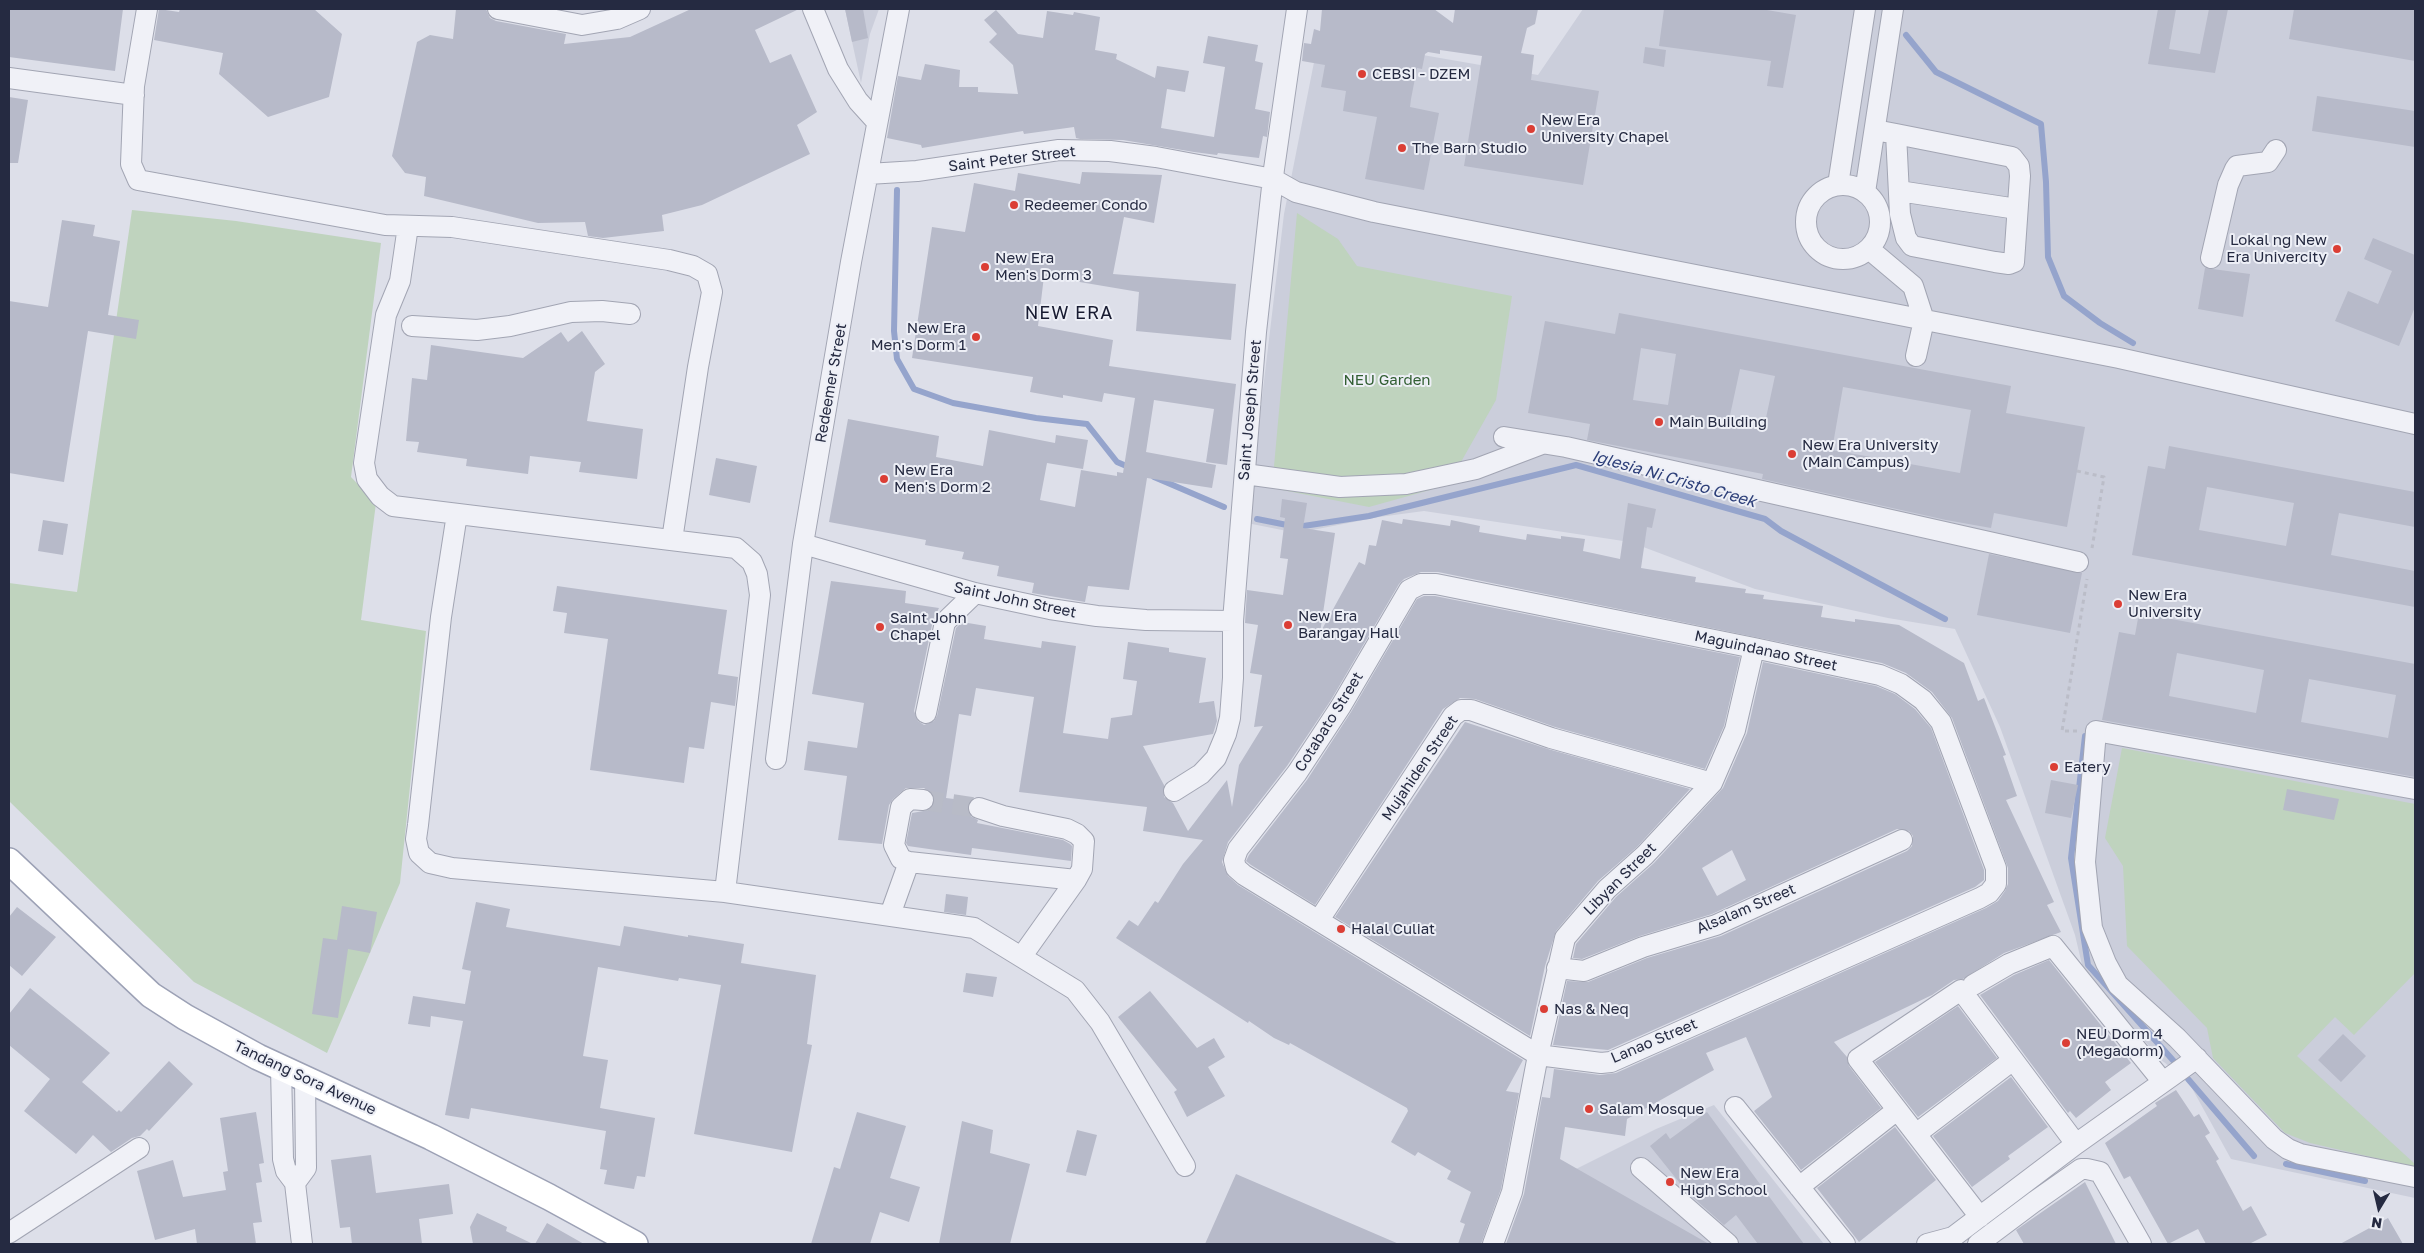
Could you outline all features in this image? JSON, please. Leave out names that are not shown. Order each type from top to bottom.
[{"type":"main road","name":"Tandang Sora Avenue","points":[[9,861],[151,995],[185,1017],[281,1068],[540,1192],[635,1244]]},
{"type":"street","points":[[147,9],[134,86],[131,164],[138,180],[385,226],[452,227],[669,260],[694,266],[708,274],[712,292],[698,367],[672,540]]},
{"type":"street","points":[[498,9],[582,26],[617,19],[640,9]]},
{"type":"street","points":[[813,9],[838,69],[858,101],[877,122]]},
{"type":"street","name":"Redeemer Street","points":[[776,759],[803,544],[898,9]]},
{"type":"street","name":"Saint Joseph Street","points":[[1174,790],[1201,774],[1216,758],[1226,734],[1232,704],[1233,621],[1256,332],[1273,179],[1297,9]]},
{"type":"street","points":[[1838,185],[1865,9]]},
{"type":"street","points":[[1865,192],[1893,9]]},
{"type":"street","points":[[9,78],[134,95]]},
{"type":"street","points":[[1875,130],[1896,134],[2012,157],[2019,166],[2014,262],[2009,264],[1995,262],[1912,246],[1906,238],[1900,214],[1896,134]]},
{"type":"street","name":"Saint Peter Street","points":[[868,174],[917,170],[1059,150],[1110,151],[1273,179],[1296,192],[1374,212],[2119,358],[2415,424]]},
{"type":"street","points":[[2211,258],[2228,185],[2234,169],[2237,166],[2268,162],[2276,150]]},
{"type":"street","points":[[1838,185],[1856,187],[1865,192],[1878,209],[1880,230],[1869,248],[1850,259],[1829,257],[1812,244],[1807,235],[1806,214],[1809,204],[1825,189],[1838,185]]},
{"type":"street","points":[[1899,191],[2017,209]]},
{"type":"street","points":[[408,226],[400,281],[386,315],[364,464],[367,479],[380,496],[393,506],[736,548],[752,562],[757,574],[760,595],[725,892]]},
{"type":"street","points":[[1869,248],[1913,286],[1924,320],[1916,356]]},
{"type":"street","points":[[412,326],[477,330],[510,326],[571,312],[602,310],[630,314]]},
{"type":"street","points":[[1504,437],[1544,444],[2085,564]]},
{"type":"street","points":[[1244,474],[1340,487],[1406,484],[1476,469],[1544,444]]},
{"type":"street","points":[[457,514],[441,617],[416,839],[419,853],[430,863],[452,868],[725,892],[974,928],[1074,990],[1100,1022],[1185,1166]]},
{"type":"street","name":"Saint John Street","points":[[803,544],[975,593],[1050,609],[1097,616],[1146,620],[1233,621]]},
{"type":"street","name":"Maguindanao Street","points":[[1421,584],[1436,584],[1754,648],[1880,675],[1901,684],[1924,700],[1942,722],[1996,868]]},
{"type":"street","name":"Cotabato Street","points":[[1234,860],[1238,849],[1297,773],[1319,740],[1409,590],[1421,584]]},
{"type":"street","points":[[926,713],[945,622],[975,593]]},
{"type":"street","name":"Libyan Street","points":[[1493,1244],[1512,1192],[1538,1054],[1565,938],[1606,889],[1645,855],[1712,783],[1735,730],[1754,648]]},
{"type":"street","name":"Mujahiden Street","points":[[1318,920],[1453,716],[1461,710],[1471,710],[1551,738],[1712,783]]},
{"type":"street","points":[[2415,789],[2096,730],[2085,862],[2092,928],[2106,963],[2118,985],[2197,1058],[2274,1139],[2288,1150],[2300,1154],[2415,1177]]},
{"type":"street","points":[[924,800],[910,800],[900,807],[894,845],[901,859],[909,862],[1076,880]]},
{"type":"street","points":[[979,808],[1003,816],[1067,829],[1078,834],[1084,841],[1082,869],[1022,956]]},
{"type":"street","name":"Alsalam Street","points":[[1557,968],[1584,971],[1643,947],[1716,925],[1902,840]]},
{"type":"street","name":"Lanao Street","points":[[1234,860],[1236,868],[1244,875],[1538,1054],[1602,1063],[1611,1062],[1980,898],[1989,893],[1996,884],[1996,868]]},
{"type":"street","points":[[890,915],[909,862]]},
{"type":"street","points":[[1974,985],[2009,964],[2053,946],[2164,1082]]},
{"type":"street","points":[[1980,1217],[1858,1059],[1961,990],[2076,1144]]},
{"type":"street","points":[[1928,1244],[1953,1237],[2076,1144],[2197,1058]]},
{"type":"street","points":[[1916,1134],[2013,1060]]},
{"type":"street","points":[[281,1068],[283,1160],[286,1171],[295,1183],[302,1244]]},
{"type":"street","points":[[295,1183],[306,1168],[305,1078]]},
{"type":"street","points":[[1735,1107],[1845,1244]]},
{"type":"street","points":[[1799,1187],[1897,1110]]},
{"type":"street","points":[[9,1233],[139,1148]]},
{"type":"street","points":[[1641,1168],[1728,1244]]},
{"type":"street","points":[[1978,1244],[2082,1169],[2100,1172],[2140,1244]]},
{"type":"path","points":[[2077,471],[2104,477],[2085,564],[2062,731],[2096,730]]},
{"type":"shaded area","points":[[845,9],[879,9],[870,34],[861,83]]},
{"type":"shaded area","name":"New Era University","points":[[1583,9],[2415,9],[2415,1198],[2231,1159],[2188,1081],[2160,1059],[2083,969],[2075,935],[2000,727],[1955,629],[1888,618],[1755,589],[1630,542],[1424,511],[1379,517],[1297,533],[1247,523],[1284,214],[1319,37],[1538,75]]},
{"type":"shaded area","name":"New Era High School","points":[[1714,1105],[1824,1244],[1640,1244],[1559,1194],[1572,1171],[1656,1129]]},
{"type":"green space","points":[[132,210],[236,221],[381,243],[351,477],[376,503],[361,620],[426,631],[400,883],[327,1053],[194,982],[9,801],[9,583],[77,592]]},
{"type":"green space","name":"NEU Garden","points":[[1297,213],[1338,239],[1357,266],[1512,296],[1496,400],[1448,485],[1369,507],[1272,488]]},
{"type":"green space","points":[[2122,748],[2415,804],[2415,973],[2354,1035],[2335,1017],[2297,1056],[2415,1164],[2415,1167],[2310,1143],[2285,1133],[2213,1058],[2207,1028],[2127,946],[2123,866],[2105,838]]},
{"type":"building","points":[[9,9],[123,9],[115,71],[9,57]]},
{"type":"building","points":[[159,9],[179,12],[180,9],[314,9],[342,34],[329,97],[268,117],[219,74],[223,53],[154,40]]},
{"type":"building","points":[[456,9],[486,9],[490,18],[496,21],[566,34],[564,44],[630,37],[691,9],[799,9],[755,30],[770,63],[791,54],[817,112],[797,125],[810,154],[702,205],[662,215],[664,231],[603,238],[588,236],[585,222],[538,223],[424,196],[426,177],[405,173],[392,156],[417,42],[430,35],[453,39]]},
{"type":"building","points":[[845,9],[863,9],[868,38],[852,42]]},
{"type":"building","points":[[1322,9],[1434,9],[1453,23],[1455,9],[1538,9],[1535,24],[1527,28],[1521,53],[1534,55],[1531,80],[1599,91],[1583,185],[1464,166],[1482,56],[1440,50],[1440,54],[1428,52],[1425,54],[1422,69],[1417,68],[1410,107],[1439,113],[1424,190],[1365,179],[1377,117],[1343,111],[1346,91],[1321,87],[1325,65],[1302,61],[1304,43],[1311,44],[1314,29],[1320,31]]},
{"type":"building","points":[[1664,9],[1761,9],[1796,15],[1783,88],[1767,86],[1771,61],[1659,46]]},
{"type":"building","points":[[2158,9],[2176,9],[2169,49],[2200,54],[2209,9],[2228,9],[2215,73],[2148,64]]},
{"type":"building","points":[[2294,9],[2415,9],[2415,61],[2289,39]]},
{"type":"building","points":[[996,10],[1018,34],[1043,38],[1047,11],[1073,15],[1074,12],[1100,17],[1095,50],[1117,54],[1116,59],[1155,78],[1157,66],[1189,71],[1185,92],[1167,89],[1161,128],[1214,137],[1225,67],[1203,63],[1208,36],[1258,45],[1255,61],[1263,63],[1255,109],[1270,112],[1267,137],[1263,136],[1259,158],[1194,152],[1123,140],[1080,139],[1076,138],[1074,127],[1024,134],[1023,131],[922,148],[921,145],[887,138],[898,76],[921,80],[925,64],[960,70],[959,87],[978,87],[978,92],[1018,94],[1013,65],[989,42],[997,34],[984,20]]},
{"type":"building","points":[[1645,47],[1666,50],[1664,67],[1643,63]]},
{"type":"building","points":[[2317,96],[2415,111],[2415,147],[2312,131]]},
{"type":"building","points":[[9,97],[28,100],[18,163],[9,163]]},
{"type":"building","points":[[1082,172],[1162,175],[1154,223],[1124,217],[1113,274],[1236,284],[1231,340],[1136,331],[1139,292],[1044,276],[1038,326],[1113,340],[1109,366],[1236,384],[1227,465],[1206,462],[1214,409],[1154,400],[1146,452],[1216,465],[1212,488],[1147,478],[1129,590],[1088,586],[1085,602],[1032,593],[1034,583],[997,576],[999,566],[962,559],[964,552],[925,545],[926,540],[829,522],[848,419],[939,436],[936,457],[983,466],[989,430],[1055,443],[1056,435],[1088,440],[1083,469],[1047,463],[1040,500],[1075,507],[1081,470],[1117,476],[1117,472],[1123,473],[1135,398],[1104,393],[1102,402],[1063,395],[1063,398],[1030,392],[1033,377],[912,358],[932,227],[965,232],[974,183],[1015,191],[1018,173],[1080,184]]},
{"type":"building","points":[[62,220],[95,225],[93,236],[120,241],[108,315],[139,320],[136,339],[88,331],[64,482],[9,473],[9,301],[48,307]]},
{"type":"building","points":[[2373,238],[2415,255],[2415,307],[2399,346],[2335,321],[2348,291],[2378,304],[2392,271],[2364,259]]},
{"type":"building","points":[[2205,268],[2250,274],[2243,317],[2198,309]]},
{"type":"building","name":"Main Building","points":[[1619,313],[2011,386],[2006,413],[2085,427],[2067,527],[1994,513],[1991,528],[1946,520],[1762,479],[1763,474],[1587,440],[1590,424],[1528,413],[1545,321],[1615,334]],"holes":[[[1641,348],[1676,354],[1668,405],[1633,400]],[[1740,369],[1775,376],[1764,427],[1729,420]],[[1843,387],[1971,410],[1960,473],[1832,450]]]},
{"type":"building","points":[[582,331],[605,364],[595,372],[587,421],[643,429],[637,479],[579,472],[581,462],[530,456],[528,474],[466,466],[467,459],[417,452],[419,442],[406,441],[412,378],[427,380],[431,345],[523,358],[561,332],[568,342]]},
{"type":"building","points":[[2169,446],[2415,492],[2415,527],[2339,513],[2331,555],[2415,571],[2415,607],[2132,555],[2148,466],[2165,469]],"holes":[[[2207,487],[2294,503],[2286,546],[2199,530]]]},
{"type":"building","points":[[716,458],[757,466],[750,503],[709,495]]},
{"type":"building","points":[[1282,499],[1307,503],[1303,528],[1335,533],[1320,633],[1359,562],[1365,565],[1369,545],[1376,546],[1382,520],[1402,524],[1403,519],[1450,526],[1451,520],[1480,526],[1479,532],[1526,540],[1527,534],[1561,539],[1561,536],[1585,539],[1583,551],[1620,559],[1628,503],[1656,509],[1652,528],[1647,527],[1641,568],[1696,577],[1695,582],[1746,589],[1745,593],[1764,595],[1763,599],[1823,606],[1821,617],[1855,622],[1855,619],[1899,625],[1964,663],[1978,701],[1984,698],[2006,755],[2003,756],[2017,796],[2006,800],[2054,902],[2047,905],[2061,932],[2004,953],[1963,979],[1954,980],[1932,995],[1834,1042],[1847,1057],[1849,1066],[1881,1108],[1801,1170],[1754,1111],[1772,1097],[1746,1037],[1706,1053],[1714,1070],[1627,1119],[1625,1136],[1565,1127],[1560,1159],[1709,1244],[1506,1244],[1524,1194],[1542,1097],[1550,1098],[1554,1069],[1600,1075],[1616,1073],[1986,908],[1998,901],[2005,891],[2008,884],[2008,868],[1952,718],[1932,692],[1906,673],[1882,663],[1438,572],[1421,572],[1404,579],[1399,584],[1331,700],[1287,766],[1228,842],[1222,862],[1228,876],[1238,885],[1523,1060],[1506,1091],[1519,1093],[1501,1189],[1481,1244],[1458,1244],[1465,1224],[1460,1222],[1471,1192],[1447,1179],[1451,1171],[1418,1152],[1415,1156],[1391,1142],[1408,1111],[1407,1108],[1290,1043],[1289,1045],[1274,1038],[1249,1021],[1248,1023],[1116,938],[1129,920],[1138,926],[1155,901],[1158,903],[1183,864],[1203,840],[1143,831],[1147,807],[1019,792],[1034,697],[976,688],[971,716],[959,714],[946,798],[970,801],[968,811],[970,816],[978,820],[977,823],[1063,840],[1072,846],[1071,861],[972,848],[971,855],[908,846],[906,843],[912,813],[929,810],[935,801],[933,794],[924,788],[906,788],[893,799],[889,805],[882,844],[838,840],[847,776],[804,770],[808,741],[857,748],[864,703],[812,694],[831,581],[906,591],[905,603],[939,608],[933,620],[914,711],[918,721],[924,725],[934,721],[937,716],[956,628],[962,622],[986,626],[984,639],[1041,648],[1042,641],[1076,646],[1063,733],[1108,739],[1111,718],[1132,715],[1137,681],[1123,679],[1128,642],[1169,648],[1169,652],[1206,658],[1199,703],[1214,701],[1217,721],[1213,734],[1143,746],[1164,785],[1164,797],[1173,803],[1188,831],[1227,780],[1232,807],[1239,765],[1263,726],[1254,727],[1262,675],[1250,673],[1258,625],[1245,623],[1247,590],[1283,595],[1288,559],[1280,558],[1285,518],[1280,517]]},
{"type":"building","points":[[43,520],[68,524],[63,555],[38,551]]},
{"type":"building","points":[[1989,554],[2082,573],[2070,633],[1977,615]]},
{"type":"building","points":[[557,586],[727,610],[718,674],[738,677],[735,706],[711,702],[704,749],[689,747],[684,783],[590,770],[608,639],[564,633],[567,613],[553,611]]},
{"type":"building","points":[[1424,596],[1435,596],[1740,657],[1724,726],[1705,769],[1555,727],[1475,699],[1460,698],[1443,709],[1315,905],[1246,861],[1307,780],[1351,712],[1417,599]]},
{"type":"building","points":[[2139,613],[2415,664],[2415,777],[2102,720],[2119,632],[2135,635]],"holes":[[[2177,653],[2264,670],[2256,713],[2169,696]],[[2309,679],[2396,695],[2388,738],[2301,722]]]},
{"type":"building","points":[[1763,662],[1876,686],[1895,694],[1915,709],[1931,728],[1984,870],[1984,880],[1975,887],[1608,1050],[1553,1045],[1567,981],[1588,982],[1647,958],[1721,936],[1907,851],[1912,846],[1913,836],[1909,831],[1897,829],[1712,914],[1640,936],[1582,959],[1573,958],[1576,944],[1616,897],[1654,863],[1723,788],[1747,733]],"holes":[[[1732,850],[1746,880],[1717,896],[1702,868]]]},
{"type":"building","points":[[1465,722],[1548,749],[1690,789],[1637,847],[1598,881],[1556,931],[1545,966],[1530,1036],[1335,917]]},
{"type":"building","points":[[2051,780],[2078,785],[2071,818],[2045,813]]},
{"type":"building","points":[[2287,789],[2339,799],[2334,820],[2283,810]]},
{"type":"building","points":[[946,894],[968,897],[966,915],[944,912]]},
{"type":"building","points":[[476,902],[510,909],[506,927],[620,946],[624,926],[688,937],[688,935],[744,944],[741,963],[816,975],[807,1044],[812,1045],[792,1152],[694,1134],[721,985],[679,978],[678,981],[598,967],[583,1056],[608,1060],[600,1108],[655,1118],[645,1177],[637,1176],[634,1189],[604,1184],[607,1170],[600,1169],[606,1131],[471,1108],[469,1119],[445,1115],[463,1021],[431,1016],[430,1027],[408,1024],[413,996],[465,1004],[471,971],[462,969]]},
{"type":"building","points":[[342,906],[377,912],[370,953],[348,949],[338,1018],[312,1014],[323,938],[337,940]]},
{"type":"building","points":[[17,907],[56,937],[22,976],[9,965],[9,917]]},
{"type":"building","name":"NEU Dorm 4 (Megadorm)","points":[[2049,960],[2131,1063],[2105,1082],[2111,1090],[2076,1118],[2070,1111],[2068,1113],[1980,995],[2014,975]]},
{"type":"building","points":[[966,973],[997,977],[993,997],[963,992]]},
{"type":"building","points":[[30,988],[110,1053],[82,1082],[117,1112],[119,1110],[121,1112],[169,1061],[193,1084],[149,1131],[147,1129],[140,1136],[132,1138],[111,1152],[93,1135],[76,1154],[24,1111],[50,1079],[9,1045],[9,1014]]},
{"type":"building","points":[[1150,991],[1197,1048],[1214,1038],[1225,1057],[1208,1067],[1225,1096],[1187,1117],[1174,1092],[1177,1090],[1118,1017]]},
{"type":"building","points":[[1958,1006],[1997,1058],[1918,1117],[1875,1062]]},
{"type":"building","points":[[2343,1034],[2366,1056],[2341,1082],[2318,1060]]},
{"type":"building","points":[[2011,1077],[2048,1127],[2008,1156],[2010,1159],[1972,1187],[1933,1136]]},
{"type":"building","points":[[2176,1090],[2194,1117],[2199,1114],[2210,1133],[2205,1136],[2219,1159],[2216,1161],[2243,1211],[2251,1206],[2267,1235],[2249,1244],[2206,1244],[2198,1229],[2168,1244],[2130,1176],[2124,1179],[2105,1143],[2157,1106],[2155,1103]]},
{"type":"building","points":[[256,1112],[264,1163],[259,1164],[262,1182],[256,1183],[262,1222],[253,1223],[256,1244],[197,1244],[195,1229],[155,1240],[137,1171],[173,1160],[183,1197],[226,1190],[223,1172],[228,1171],[220,1118]]},
{"type":"building","points":[[857,1112],[906,1126],[890,1178],[920,1187],[909,1222],[880,1212],[870,1244],[811,1244],[834,1167],[840,1169]]},
{"type":"building","points":[[1707,1112],[1804,1244],[1758,1244],[1736,1215],[1724,1225],[1687,1192],[1650,1146],[1666,1133],[1670,1139]]},
{"type":"building","points":[[962,1121],[993,1130],[990,1153],[1030,1164],[1010,1244],[939,1244]]},
{"type":"building","points":[[1895,1127],[1936,1180],[1859,1242],[1817,1188]]},
{"type":"building","points":[[1077,1130],[1097,1135],[1086,1176],[1066,1172]]},
{"type":"building","points":[[371,1155],[376,1193],[449,1184],[453,1214],[419,1219],[422,1244],[352,1244],[350,1227],[340,1228],[331,1160]]},
{"type":"building","points":[[1236,1174],[1399,1244],[1205,1244]]},
{"type":"building","points":[[2085,1182],[2116,1244],[2024,1244],[2016,1230]]},
{"type":"building","points":[[477,1213],[507,1227],[506,1231],[533,1244],[473,1244],[470,1227]]},
{"type":"building","points":[[2388,1218],[2403,1244],[2340,1244]]},
{"type":"building","points":[[547,1223],[584,1244],[535,1244]]},
{"type":"waterway","name":"Iglesia Ni Cristo Creek","points":[[1906,35],[1936,72],[2041,124],[2046,182],[2048,257],[2064,296],[2100,323],[2133,343]]},
{"type":"waterway","name":"Iglesia Ni Cristo Creek","points":[[897,190],[894,331],[897,359],[914,389],[953,403],[1036,418],[1087,424],[1117,462],[1131,468]]},
{"type":"waterway","name":"Iglesia Ni Cristo Creek","points":[[1257,519],[1297,527],[1369,516],[1576,465],[1765,519],[1781,531],[1945,619]]},
{"type":"waterway","name":"Iglesia Ni Cristo Creek","points":[[1154,477],[1224,507]]},
{"type":"waterway","name":"Iglesia Ni Cristo Creek","points":[[2085,736],[2071,858],[2088,965],[2179,1067]]},
{"type":"waterway","name":"Iglesia Ni Cristo Creek","points":[[2188,1079],[2254,1156]]},
{"type":"waterway","name":"Iglesia Ni Cristo Creek","points":[[2286,1164],[2365,1181]]},
{"type":"tunnel","points":[[923,800],[979,808]]},
{"type":"place","name":"CEBSI - DZEM","points":[[1362,74]]},
{"type":"place","name":"New Era University Chapel","points":[[1531,129]]},
{"type":"place","name":"The Barn Studio","points":[[1402,148]]},
{"type":"place","name":"Redeemer Condo","points":[[1014,205]]},
{"type":"place","name":"Lokal ng New Era Univercity","points":[[2337,249]]},
{"type":"place","name":"New Era Men's Dorm 3","points":[[985,267]]},
{"type":"place","name":"New Era Men's Dorm 1","points":[[976,337]]},
{"type":"place","name":"Main Building","points":[[1659,422]]},
{"type":"place","name":"New Era University (Main Campus)","points":[[1792,454]]},
{"type":"place","name":"New Era Men's Dorm 2","points":[[884,479]]},
{"type":"place","name":"New Era University","points":[[2118,604]]},
{"type":"place","name":"New Era Barangay Hall","points":[[1288,625]]},
{"type":"place","name":"Saint John Chapel","points":[[880,627]]},
{"type":"place","name":"Eatery","points":[[2054,767]]},
{"type":"place","name":"Halal Culiat","points":[[1341,929]]},
{"type":"place","name":"Nas & Neq","points":[[1544,1009]]},
{"type":"place","name":"NEU Dorm 4 (Megadorm)","points":[[2066,1043]]},
{"type":"place","name":"Salam Mosque","points":[[1589,1109]]},
{"type":"place","name":"New Era High School","points":[[1670,1182]]},
{"type":"district","name":"NEW ERA","points":[[1069,313]]}]
